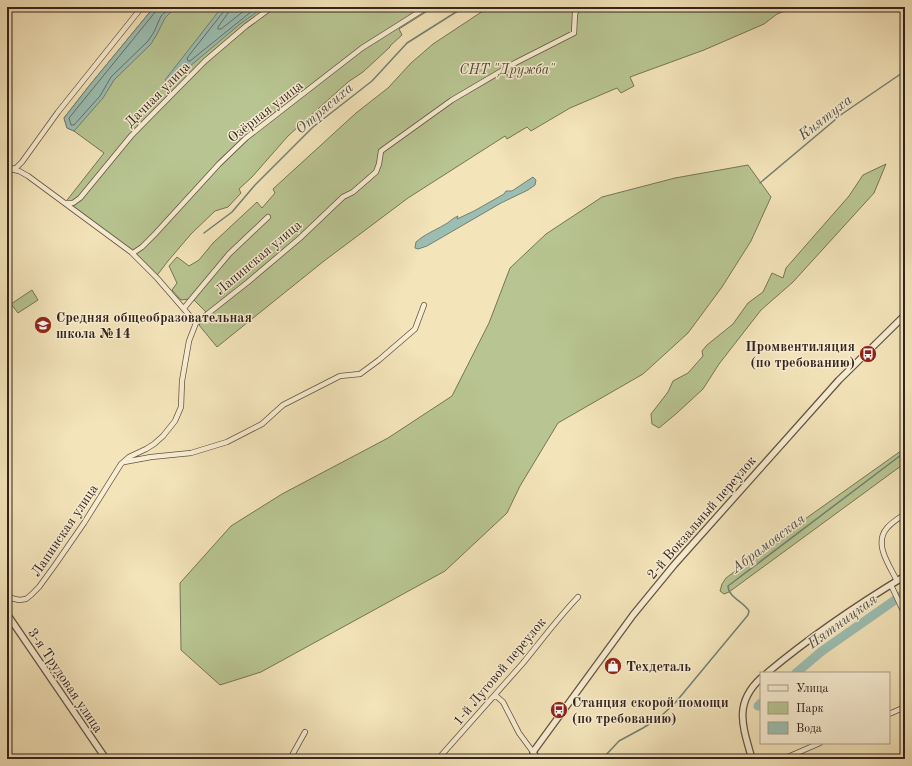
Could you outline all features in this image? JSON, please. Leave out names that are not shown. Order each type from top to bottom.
[{"type":"street","points":[[8,169],[16,168],[22,162],[62,107],[142,7]]},
{"type":"street","name":"Дачная улица","points":[[66,203],[73,203],[80,198],[131,136],[205,61],[246,26],[272,7]]},
{"type":"street","name":"Озёрная улица","points":[[133,253],[151,238],[219,164],[246,138],[362,48],[427,7]]},
{"type":"street","name":"Лапинская улица","points":[[7,597],[18,600],[26,599],[39,587],[84,523],[121,464],[129,457],[154,444],[176,421],[181,407],[182,381],[189,341],[196,323],[248,282],[300,238],[343,198],[376,172],[381,151],[437,109],[458,96],[515,63],[574,34],[575,13],[580,7]]},
{"type":"street","points":[[8,169],[19,171],[28,176],[133,253],[196,323]]},
{"type":"street","name":"Лапинская улица","points":[[184,308],[229,254],[268,217]]},
{"type":"street","points":[[121,464],[127,461],[151,457],[191,453],[227,442],[262,424],[283,404],[340,376],[360,374],[415,329],[424,305]]},
{"type":"street","name":"2-й Вокзальный переулок","points":[[533,752],[633,615],[674,565],[839,380],[869,348],[905,315]]},
{"type":"street","points":[[897,581],[884,555],[882,541],[887,528],[905,514]]},
{"type":"street","points":[[767,672],[824,629],[905,576]]},
{"type":"street","points":[[891,585],[905,615]]},
{"type":"street","name":"1-й Луговой переулок","points":[[438,759],[495,695],[578,597]]},
{"type":"street","name":"3-я Трудовая улица","points":[[7,614],[106,759]]},
{"type":"street","points":[[752,759],[744,728],[742,708],[749,691],[760,679]]},
{"type":"street","points":[[495,695],[503,702],[519,733],[537,759]]},
{"type":"street","points":[[890,714],[905,707]]},
{"type":"street","points":[[290,759],[305,732]]},
{"type":"street","points":[[782,759],[818,744]]},
{"type":"green space","points":[[154,7],[434,7],[399,29],[402,35],[390,47],[363,72],[348,82],[288,136],[252,177],[239,189],[241,193],[228,207],[215,211],[191,234],[155,278],[133,255],[64,204],[104,153],[74,131],[67,128],[64,118]]},
{"type":"green space","name":"СНТ \"Дружба\"","points":[[489,7],[795,7],[777,14],[764,24],[704,50],[630,77],[634,86],[621,93],[617,88],[570,108],[531,131],[527,127],[507,139],[505,136],[408,198],[324,261],[217,347],[199,325],[209,315],[191,297],[189,299],[181,300],[172,290],[177,283],[169,266],[177,257],[189,266],[199,260],[213,243],[257,202],[262,208],[275,193],[273,189],[356,113],[388,88],[411,63],[433,44]]},
{"type":"green space","points":[[886,164],[874,193],[793,282],[761,310],[719,364],[703,389],[659,428],[652,424],[651,414],[668,392],[673,381],[688,373],[703,356],[702,351],[707,345],[733,324],[748,303],[763,292],[772,273],[783,278],[786,268],[849,196],[863,175]]},
{"type":"green space","points":[[748,165],[771,197],[751,241],[722,287],[688,333],[643,374],[558,423],[520,486],[507,513],[445,571],[261,672],[220,685],[181,650],[180,583],[231,526],[282,494],[388,438],[452,396],[489,323],[510,268],[546,234],[602,197],[675,178]]},
{"type":"green space","points":[[32,290],[38,300],[18,313],[11,304]]},
{"type":"green space","points":[[905,448],[905,463],[729,592],[724,594],[720,591],[726,578],[805,519]]},
{"type":"water","points":[[154,7],[176,7],[165,18],[151,44],[114,80],[103,98],[74,131],[67,128],[64,118]]},
{"type":"water","points":[[222,7],[264,7],[240,24],[170,83],[165,80]]},
{"type":"water","points":[[533,177],[536,180],[535,185],[528,190],[501,203],[427,246],[418,249],[415,248],[416,242],[426,235],[458,216],[457,219],[474,211],[504,194],[506,191],[512,191]]},
{"type":"waterway","name":"Отрясиха","points":[[204,233],[232,212],[255,185],[313,127],[372,81],[407,43],[464,7]]},
{"type":"waterway","name":"Княтуха","points":[[760,183],[842,114],[905,71]]},
{"type":"waterway","name":"Абрамовская","points":[[595,759],[604,757],[619,741],[659,718],[675,703],[748,615],[749,611],[747,608],[733,596],[728,586],[905,452]]},
{"type":"waterway","name":"Пятницкая","points":[[797,672],[822,651],[905,593]]},
{"type":"place","name":"Средняя общеобразовательная школа №14","points":[[43,325]]},
{"type":"place","name":"Промвентиляция (по требованию)","points":[[868,354]]},
{"type":"place","name":"Техдеталь","points":[[613,666]]},
{"type":"place","name":"Станция скорой помощи (по требованию)","points":[[559,710]]}]
